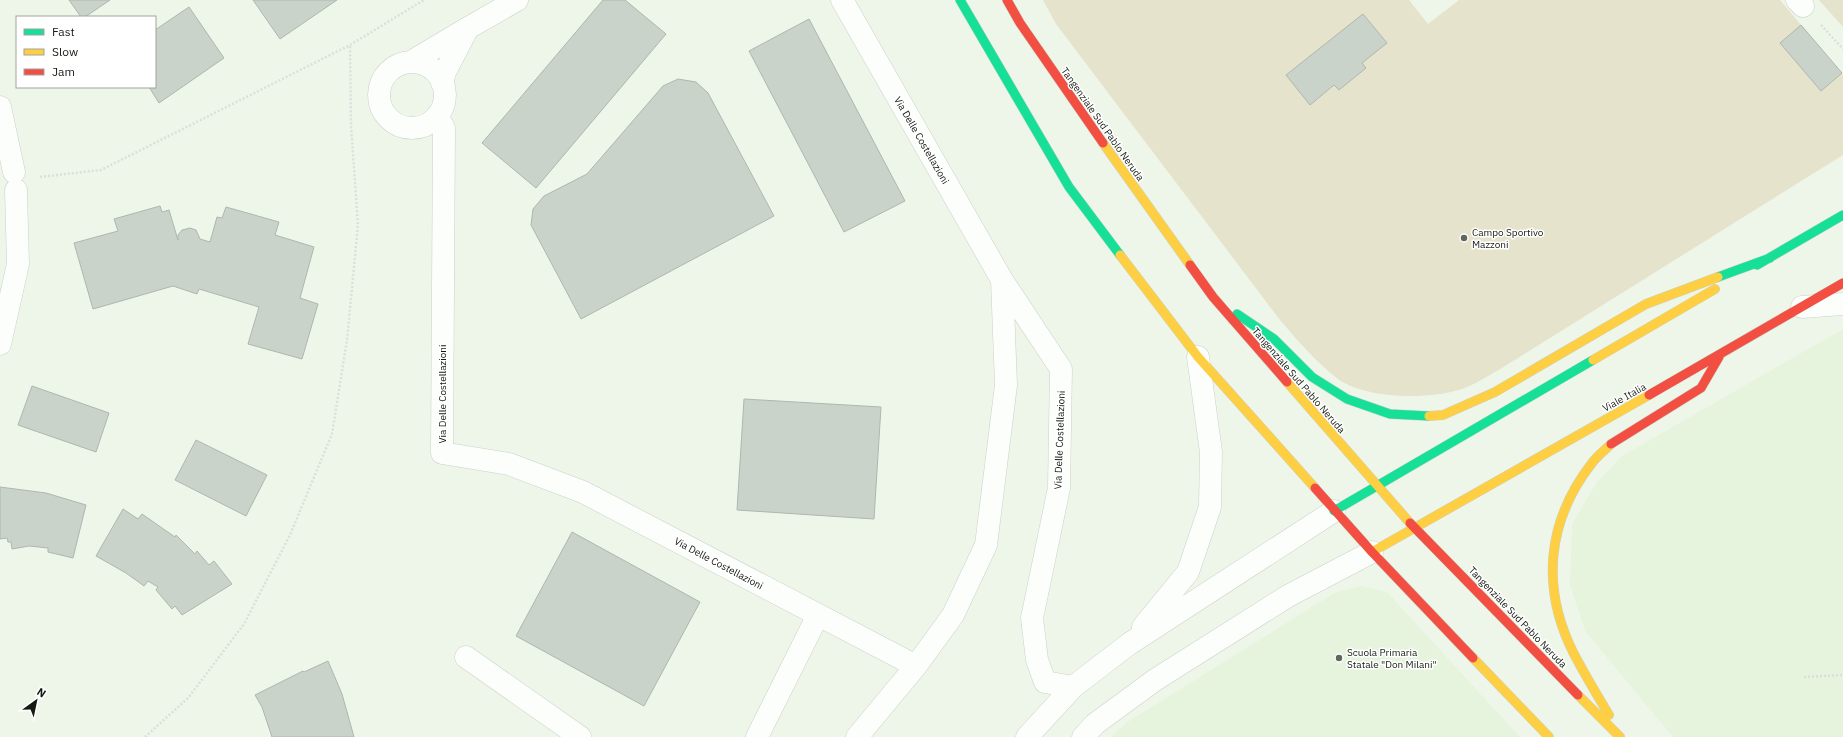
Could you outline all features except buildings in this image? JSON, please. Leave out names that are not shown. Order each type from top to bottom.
[{"type":"main road","points":[[960,0],[1069,187],[1198,357],[1372,552],[1550,737]]},
{"type":"main road","name":"Tangenziale Sud Pablo Neruda","points":[[1007,0],[1020,22],[1115,161],[1213,298],[1415,528],[1621,737]]},
{"type":"main road","points":[[1334,510],[1843,215]]},
{"type":"main road","points":[[1213,298],[1274,338],[1312,377],[1348,399],[1390,414],[1425,416],[1443,415],[1495,392],[1646,304],[1770,258]]},
{"type":"main road","name":"Viale Italia","points":[[1372,552],[1719,356],[1843,283]]},
{"type":"main road","points":[[1621,737],[1574,654],[1563,628],[1554,596],[1553,549],[1559,522],[1569,498],[1592,463],[1612,443],[1701,388],[1719,356]]},
{"type":"street","points":[[411,62],[421,63],[430,67],[437,74],[442,83],[445,100],[438,116],[427,124],[415,128],[402,127],[390,120],[381,110],[378,97],[380,84],[387,73],[398,65],[411,62],[517,0]]},
{"type":"street","name":"Via Delle Costellazioni","points":[[842,0],[1002,280],[1061,369],[1059,488],[1032,618],[1038,660],[1045,682],[1073,687]]},
{"type":"street","points":[[442,83],[468,28]]},
{"type":"street","points":[[0,107],[21,180],[18,264],[0,344]]},
{"type":"street","name":"Via Delle Costellazioni","points":[[438,116],[444,128],[442,453],[509,464],[583,492],[916,666]]},
{"type":"street","name":"Via Delle Costellazioni","points":[[857,737],[916,666],[953,615],[986,545],[1006,385],[1002,280]]},
{"type":"street","points":[[1802,307],[1843,304]]},
{"type":"street","points":[[1129,644],[1188,572],[1210,507],[1210,452],[1198,357]]},
{"type":"street","points":[[1027,737],[1073,687],[1129,644],[1334,510]]},
{"type":"street","points":[[1083,737],[1095,724],[1155,680],[1288,596],[1372,552]]},
{"type":"street","points":[[757,737],[818,615]]},
{"type":"street","points":[[466,656],[580,737]]},
{"type":"path","points":[[21,180],[101,170],[350,45],[424,0]]},
{"type":"path","points":[[1800,3],[1843,49]]},
{"type":"path","points":[[145,737],[188,698],[244,624],[290,536],[332,434],[347,340],[358,225],[352,126],[350,45]]},
{"type":"path","points":[[1804,677],[1843,675]]},
{"type":"shaded area","name":"Campo Sportivo Mazzoni","points":[[1043,0],[1409,0],[1428,24],[1459,0],[1780,0],[1843,75],[1843,155],[1497,371],[1475,383],[1448,393],[1433,395],[1398,396],[1365,391],[1350,386],[1338,379],[1300,343],[1280,320],[1056,24]]},
{"type":"shaded area","points":[[1819,0],[1843,0],[1843,27]]},
{"type":"shaded area","points":[[1843,329],[1843,737],[1673,737],[1585,631],[1570,585],[1572,524],[1597,482],[1622,456]]},
{"type":"shaded area","name":"Scuola Primaria Statale \"Don Milani\"","points":[[1361,586],[1387,592],[1520,737],[1111,737],[1126,723],[1336,592]]},
{"type":"traffic: fast","points":[[960,0],[1069,187],[1120,255]]},
{"type":"traffic: fast","points":[[1757,265],[1843,215]]},
{"type":"traffic: fast","points":[[1718,277],[1770,258]]},
{"type":"traffic: fast","points":[[1237,314],[1274,339],[1312,377],[1347,399],[1390,414],[1429,416]]},
{"type":"traffic: fast","points":[[1334,511],[1593,360]]},
{"type":"traffic: slow","points":[[1103,143],[1190,265]]},
{"type":"traffic: slow","points":[[1120,255],[1198,357],[1315,488]]},
{"type":"traffic: slow","points":[[1429,416],[1443,415],[1495,392],[1646,304],[1718,277]]},
{"type":"traffic: slow","points":[[1593,360],[1715,289]]},
{"type":"traffic: slow","points":[[1287,382],[1410,523]]},
{"type":"traffic: slow","points":[[1372,552],[1649,395]]},
{"type":"traffic: slow","points":[[1609,715],[1578,662],[1563,630],[1556,605],[1553,581],[1553,556],[1557,532],[1565,509],[1577,485],[1592,463],[1611,444]]},
{"type":"traffic: slow","points":[[1473,658],[1549,737]]},
{"type":"traffic: slow","points":[[1578,695],[1620,737]]},
{"type":"traffic: jam","points":[[1007,0],[1020,23],[1103,143]]},
{"type":"traffic: jam","points":[[1190,265],[1213,297],[1287,382]]},
{"type":"traffic: jam","points":[[1649,395],[1843,283]]},
{"type":"traffic: jam","points":[[1611,444],[1701,388],[1719,357]]},
{"type":"traffic: jam","points":[[1315,488],[1372,552],[1473,658]]},
{"type":"traffic: jam","points":[[1410,523],[1578,695]]},
{"type":"place","name":"Campo Sportivo Mazzoni","points":[[1464,238]]},
{"type":"place","name":"Scuola Primaria Statale \"Don Milani\"","points":[[1339,658]]}]
